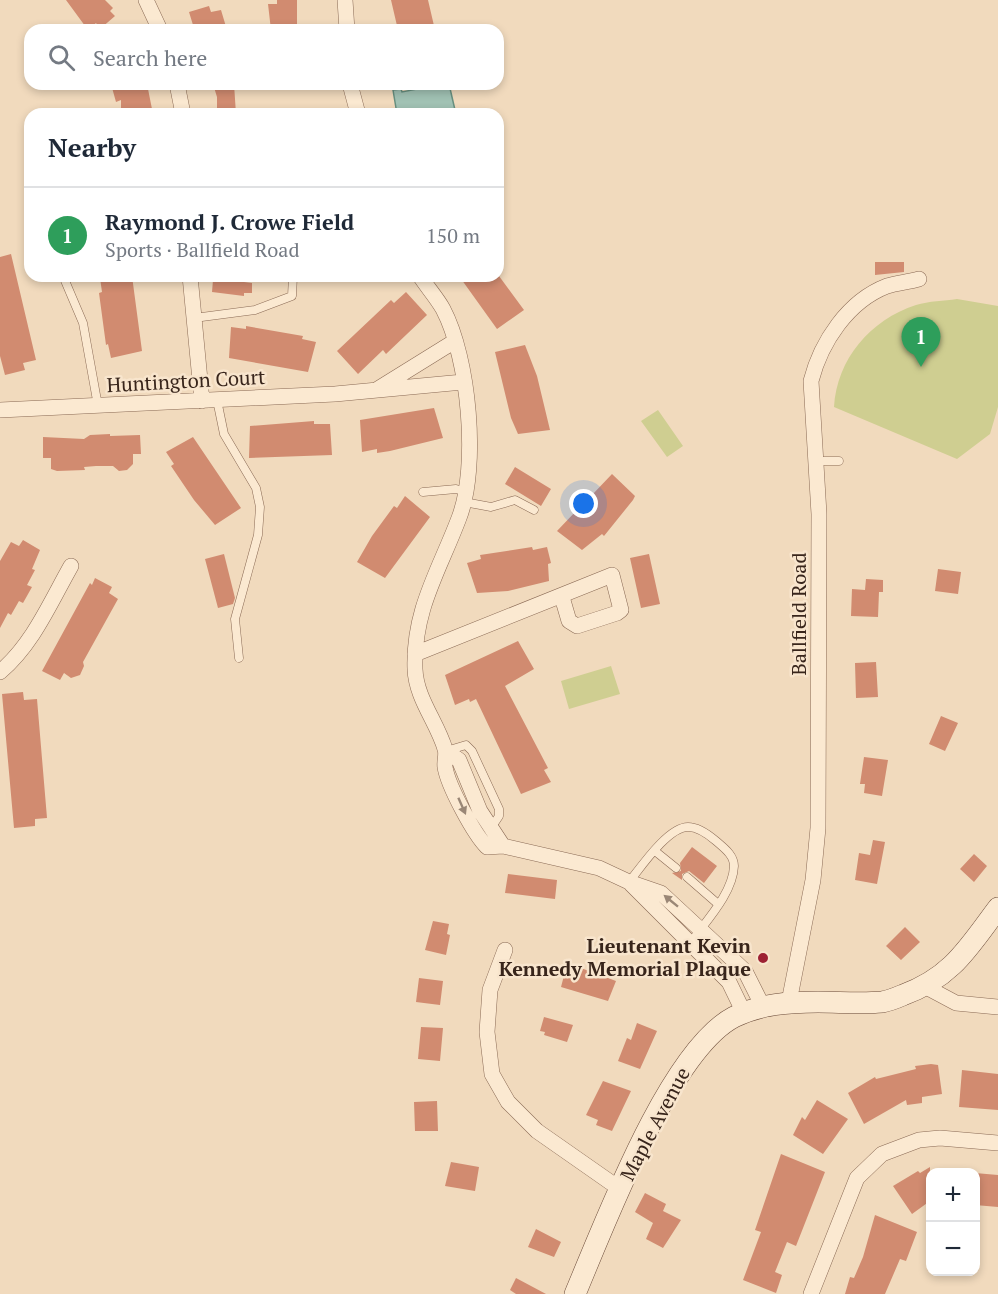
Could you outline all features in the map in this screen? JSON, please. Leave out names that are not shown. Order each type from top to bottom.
[{"type":"main road","name":"Maple Avenue","points":[[575,1294],[620,1189],[667,1093],[690,1059],[723,1024],[753,1010],[789,1002],[884,1002],[926,987],[954,966],[998,908]]},
{"type":"street","points":[[146,0],[157,24]]},
{"type":"street","points":[[345,0],[347,24]]},
{"type":"street","points":[[178,90],[182,108]]},
{"type":"street","points":[[352,90],[356,108]]},
{"type":"street","name":"Ballfield Road","points":[[789,1002],[813,880],[818,828],[820,694],[817,462],[811,381],[816,360],[829,335],[870,294],[889,285],[919,279]]},
{"type":"street","points":[[191,282],[194,318],[209,401]]},
{"type":"street","points":[[424,282],[443,309],[455,341],[470,430],[471,465],[466,497],[420,610],[415,654],[415,672],[419,689],[446,751],[445,767],[477,837],[487,847],[503,846],[599,867],[629,882],[661,893],[746,971],[753,1010]]},
{"type":"street","name":"Huntington Court","points":[[373,392],[455,341]]},
{"type":"street","name":"Huntington Court","points":[[0,410],[373,392],[463,382]]},
{"type":"street","points":[[0,672],[17,657],[32,637],[71,566]]},
{"type":"street","points":[[415,654],[528,607],[562,597]]},
{"type":"street","points":[[446,751],[459,760],[480,811],[503,846]]},
{"type":"street","points":[[629,882],[691,942],[753,1010]]},
{"type":"street","points":[[505,950],[490,990],[487,1032],[492,1074],[508,1102],[537,1131],[620,1189]]},
{"type":"street","points":[[926,987],[956,1003],[998,1007]]},
{"type":"street","points":[[811,1294],[857,1178],[882,1154],[919,1140],[940,1138],[998,1143]]},
{"type":"lane","points":[[66,282],[83,322],[99,406]]},
{"type":"lane","points":[[194,318],[255,310],[292,296],[293,282]]},
{"type":"lane","points":[[209,401],[224,434],[256,488],[260,507],[258,535],[236,619],[239,658]]},
{"type":"lane","points":[[817,462],[839,462]]},
{"type":"lane","points":[[423,492],[456,489],[466,497],[491,507],[515,500],[534,510]]},
{"type":"lane","points":[[629,882],[655,851],[677,830],[689,827],[705,832],[729,851],[734,864],[732,879],[718,904],[691,942]]},
{"type":"lane","points":[[655,851],[676,867]]},
{"type":"lane","points":[[687,877],[718,904]]},
{"type":"shaded area","points":[[393,90],[401,90],[402,92],[450,90],[455,108],[396,108]]},
{"type":"shaded area","points":[[957,299],[998,306],[998,407],[990,434],[957,459],[834,407],[836,389],[849,358],[871,331],[899,312],[916,305]]},
{"type":"shaded area","points":[[658,410],[683,446],[667,457],[641,421]]},
{"type":"shaded area","points":[[611,666],[620,694],[569,709],[561,681]]},
{"type":"building","points":[[66,0],[105,0],[113,8],[110,11],[115,16],[106,24],[84,24]]},
{"type":"building","points":[[277,0],[297,0],[297,24],[270,24],[268,4],[277,4]]},
{"type":"building","points":[[391,0],[428,0],[434,24],[397,24]]},
{"type":"building","points":[[209,6],[211,12],[221,10],[225,24],[193,24],[189,12]]},
{"type":"building","points":[[113,90],[148,90],[152,108],[121,108],[121,100],[116,102]]},
{"type":"building","points":[[215,90],[234,90],[236,108],[217,108]]},
{"type":"building","points":[[11,254],[36,360],[23,363],[25,370],[5,375],[0,356],[0,257]]},
{"type":"building","points":[[875,262],[904,262],[904,272],[875,275]]},
{"type":"building","points":[[101,282],[133,282],[142,351],[111,358],[108,344],[106,345],[99,293],[102,292]]},
{"type":"building","points":[[213,282],[252,283],[252,293],[244,293],[244,296],[212,292]]},
{"type":"building","points":[[463,282],[503,282],[524,310],[497,329]]},
{"type":"building","points":[[406,292],[427,315],[386,354],[383,350],[358,374],[337,351],[391,300],[394,303]]},
{"type":"building","points":[[246,326],[303,336],[302,339],[316,342],[308,372],[229,358],[231,327],[246,329]]},
{"type":"building","points":[[525,345],[537,376],[550,430],[518,434],[511,418],[495,352]]},
{"type":"building","points":[[434,408],[443,438],[390,451],[377,453],[377,449],[362,452],[360,420]]},
{"type":"building","points":[[314,421],[314,424],[330,424],[332,455],[249,458],[250,426]]},
{"type":"building","points":[[110,434],[110,436],[140,435],[141,454],[133,454],[133,464],[127,470],[119,471],[113,466],[96,466],[84,467],[85,470],[57,471],[51,469],[51,458],[43,458],[43,437],[84,439],[90,435]]},
{"type":"building","points":[[193,437],[241,508],[215,525],[194,500],[171,466],[174,464],[166,452]]},
{"type":"building","points":[[515,467],[551,489],[541,506],[505,484]]},
{"type":"building","points":[[612,474],[635,496],[604,536],[602,534],[582,550],[557,531],[576,511],[595,498],[592,495]]},
{"type":"building","points":[[405,496],[430,517],[385,578],[357,562],[372,536],[394,506],[397,508]]},
{"type":"building","points":[[23,540],[40,550],[32,569],[35,570],[27,585],[32,587],[23,603],[19,601],[11,615],[8,613],[0,628],[0,561],[11,542],[19,546]]},
{"type":"building","points":[[532,547],[533,550],[547,547],[551,563],[548,564],[549,581],[508,591],[477,593],[467,563],[481,559],[480,555]]},
{"type":"building","points":[[224,554],[235,598],[233,604],[218,608],[205,559]]},
{"type":"building","points":[[649,554],[660,604],[641,608],[630,558]]},
{"type":"building","points":[[938,569],[961,572],[958,594],[935,591]]},
{"type":"building","points":[[95,578],[112,587],[109,593],[118,599],[83,662],[84,666],[80,675],[71,678],[64,673],[60,680],[42,671],[90,583],[92,585]]},
{"type":"building","points":[[866,579],[883,580],[883,592],[879,592],[878,617],[851,616],[852,589],[865,590]]},
{"type":"building","points":[[518,641],[534,669],[505,686],[548,768],[544,770],[551,782],[521,794],[476,699],[470,702],[469,699],[455,705],[445,675]]},
{"type":"building","points":[[876,662],[878,697],[856,698],[855,663]]},
{"type":"building","points":[[23,692],[24,700],[37,699],[47,818],[35,819],[35,826],[14,828],[2,694]]},
{"type":"building","points":[[941,716],[958,723],[945,751],[929,744]]},
{"type":"building","points":[[864,757],[888,760],[882,796],[864,793],[865,784],[860,784]]},
{"type":"building","points":[[873,840],[885,842],[877,884],[855,880],[859,853],[870,855]]},
{"type":"building","points":[[692,847],[717,866],[704,883],[689,871],[682,874],[682,880],[672,873],[681,871],[680,863]]},
{"type":"building","points":[[974,854],[987,866],[974,882],[960,869]]},
{"type":"building","points":[[508,874],[557,880],[555,899],[505,893]]},
{"type":"building","points":[[433,921],[449,924],[447,934],[450,935],[446,955],[425,950]]},
{"type":"building","points":[[905,927],[920,942],[901,960],[886,946]]},
{"type":"building","points":[[570,964],[616,981],[608,1001],[561,987],[566,968],[568,969]]},
{"type":"building","points":[[419,978],[443,981],[440,1005],[416,1002]]},
{"type":"building","points":[[544,1017],[573,1025],[567,1042],[544,1035],[545,1032],[540,1031]]},
{"type":"building","points":[[637,1023],[657,1031],[640,1069],[618,1061],[627,1038],[631,1040]]},
{"type":"building","points":[[421,1027],[443,1028],[440,1061],[418,1059]]},
{"type":"building","points":[[938,1065],[942,1094],[922,1097],[922,1103],[907,1105],[906,1100],[864,1124],[848,1093],[875,1077],[876,1079],[916,1069],[915,1066]]},
{"type":"building","points":[[962,1070],[998,1074],[998,1110],[959,1107]]},
{"type":"building","points":[[603,1081],[631,1091],[612,1131],[596,1125],[598,1120],[586,1115]]},
{"type":"building","points":[[817,1100],[848,1119],[823,1154],[793,1135],[802,1117],[805,1120]]},
{"type":"building","points":[[437,1101],[438,1131],[415,1131],[414,1102]]},
{"type":"building","points":[[781,1154],[825,1172],[796,1246],[787,1242],[775,1272],[782,1275],[776,1293],[743,1280],[761,1232],[755,1230]]},
{"type":"building","points":[[451,1162],[479,1167],[475,1191],[445,1186]]},
{"type":"building","points":[[926,1169],[926,1204],[912,1214],[893,1186],[918,1171],[920,1173]]},
{"type":"building","points":[[980,1173],[998,1175],[998,1207],[980,1205]]},
{"type":"building","points":[[645,1193],[666,1204],[663,1211],[681,1220],[663,1248],[646,1239],[653,1223],[635,1212]]},
{"type":"building","points":[[875,1215],[917,1232],[906,1261],[900,1259],[885,1294],[845,1294],[850,1277],[854,1278],[863,1257]]},
{"type":"building","points":[[536,1229],[561,1242],[554,1257],[528,1247]]},
{"type":"building","points":[[516,1278],[546,1294],[516,1294],[510,1290]]},
{"type":"place","name":"Raymond J. Crowe Field","points":[[921,367]]},
{"type":"place","name":"Lieutenant Kevin Kennedy Memorial Plaque","points":[[763,958]]}]
